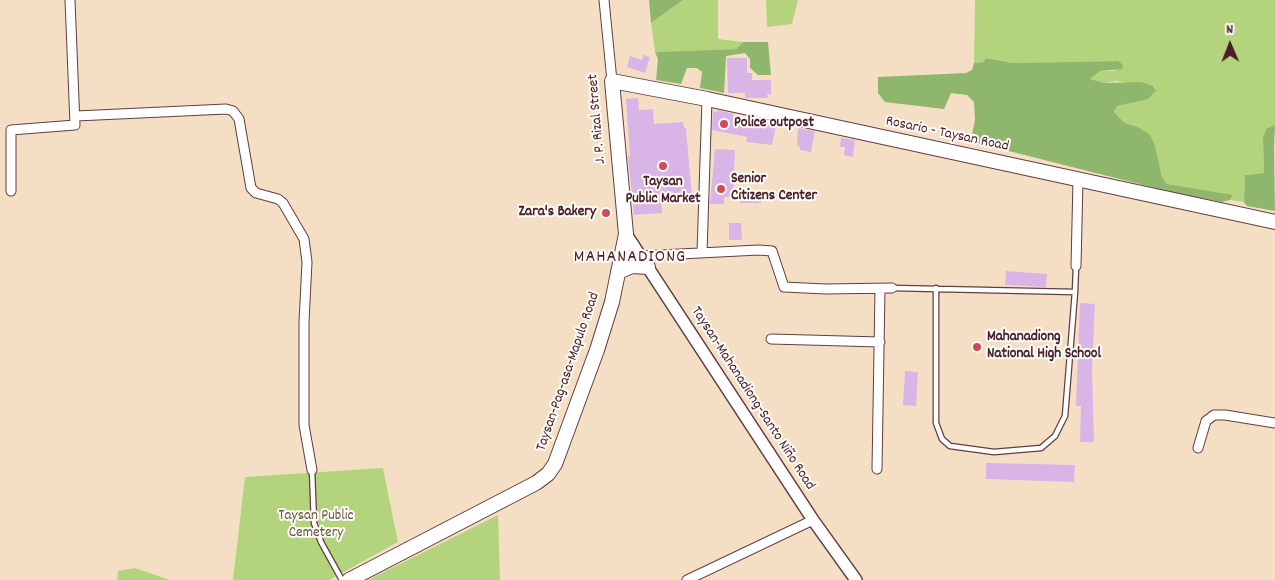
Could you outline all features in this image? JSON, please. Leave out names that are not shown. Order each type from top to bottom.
[{"type":"main road","name":"Rosario - Taysan Road","points":[[612,81],[708,99],[1275,222]]},
{"type":"main road","name":"J. P. Rizal Street","points":[[612,81],[626,234]]},
{"type":"main road","name":"Taysan-Pag-asa-Mapulo Road","points":[[348,580],[536,483],[548,474],[555,464],[597,350],[612,302],[626,234]]},
{"type":"main road","points":[[618,272],[644,261]]},
{"type":"street","points":[[11,192],[11,130],[71,127],[75,125],[70,0]]},
{"type":"street","name":"J. P. Rizal Street","points":[[604,0],[612,81]]},
{"type":"street","points":[[702,253],[708,99]]},
{"type":"street","points":[[76,116],[226,109],[233,111],[239,119],[251,188],[256,193],[278,199],[283,203],[304,239],[308,262],[304,322],[304,425],[312,470]]},
{"type":"street","points":[[1076,266],[1078,180]]},
{"type":"street","name":"Taysan-Mahanadiong-Santo Niño Road","points":[[626,234],[813,520],[856,580]]},
{"type":"street","points":[[644,261],[702,253],[772,252],[784,286],[892,288]]},
{"type":"street","points":[[876,469],[880,289]]},
{"type":"street","points":[[772,339],[880,342]]},
{"type":"street","points":[[1198,448],[1206,421],[1214,415],[1225,414],[1275,423]]},
{"type":"street","points":[[687,580],[813,520]]},
{"type":"lane","points":[[936,288],[936,423],[942,439],[950,446],[994,452],[1041,448],[1055,436],[1065,416],[1076,292],[1076,266]]},
{"type":"lane","points":[[892,288],[1076,292]]},
{"type":"lane","points":[[312,470],[314,523],[321,542],[342,580]]},
{"type":"green space","points":[[649,0],[683,0],[651,23]]},
{"type":"green space","points":[[683,0],[718,0],[718,39],[743,42],[741,47],[737,49],[655,52],[651,23]]},
{"type":"green space","points":[[766,0],[798,0],[792,24],[767,27]]},
{"type":"green space","points":[[975,0],[1275,0],[1275,125],[1267,128],[1263,136],[1264,173],[1245,175],[1244,202],[1230,200],[1233,196],[1167,184],[1162,177],[1155,145],[1138,127],[1125,123],[1114,112],[1116,106],[1156,89],[1153,86],[1116,81],[1105,83],[1090,79],[1100,71],[1115,71],[1118,61],[1013,63],[986,58],[983,62],[974,63]]},
{"type":"green space","points":[[743,42],[768,42],[771,75],[758,75],[750,68],[750,59],[745,53],[726,56],[724,93],[700,88],[702,72],[697,68],[687,68],[681,84],[656,80],[658,59],[655,52],[737,49]]},
{"type":"green space","points":[[986,58],[1013,63],[1118,61],[1122,64],[1123,69],[1100,71],[1090,79],[1105,83],[1141,82],[1153,86],[1156,90],[1148,99],[1117,106],[1114,112],[1125,123],[1138,127],[1150,135],[1155,145],[1162,177],[1167,184],[1233,195],[1230,200],[1221,202],[1175,193],[977,143],[971,139],[975,120],[974,102],[967,95],[951,93],[944,109],[885,102],[878,93],[878,77],[966,73],[972,70],[974,63],[983,62]]},
{"type":"green space","points":[[1275,125],[1275,211],[1247,206],[1244,202],[1245,175],[1264,173],[1263,136],[1267,128]]},
{"type":"green space","name":"Taysan Public Cemetery","points":[[383,468],[398,542],[329,580],[233,580],[245,477]]},
{"type":"green space","name":"Taysan Public Cemetery","points":[[498,515],[500,580],[369,580],[376,576]]},
{"type":"green space","points":[[135,568],[170,580],[117,580],[118,571]]},
{"type":"building","points":[[643,55],[650,57],[645,73],[627,67],[630,56],[642,60]]},
{"type":"building","points":[[727,58],[747,58],[747,73],[752,73],[752,80],[771,80],[771,94],[767,94],[768,98],[745,98],[745,93],[728,93]]},
{"type":"building","points":[[638,98],[639,110],[653,109],[654,124],[683,122],[684,128],[686,128],[692,197],[661,199],[662,213],[634,215],[628,156],[630,156],[626,99]]},
{"type":"building","points":[[718,110],[734,114],[733,117],[737,119],[776,125],[772,145],[746,142],[747,137],[712,130],[713,111],[717,112]]},
{"type":"building","points":[[798,128],[815,131],[811,152],[800,150],[800,147],[797,146]]},
{"type":"building","points":[[841,138],[855,140],[853,157],[844,155],[845,147],[840,147]]},
{"type":"building","points":[[715,149],[735,150],[733,197],[724,197],[724,204],[710,204]]},
{"type":"building","points":[[761,191],[761,203],[740,203],[740,192]]},
{"type":"building","points":[[729,223],[741,223],[742,240],[729,240]]},
{"type":"building","points":[[1006,271],[1047,274],[1046,287],[1005,285]]},
{"type":"building","points":[[1080,303],[1095,304],[1092,369],[1094,442],[1080,442],[1081,406],[1076,406]]},
{"type":"building","points":[[905,371],[918,372],[916,406],[903,405]]},
{"type":"building","points":[[986,463],[1075,465],[1074,482],[986,479]]},
{"type":"place","name":"Police outpost","points":[[724,124]]},
{"type":"place","name":"Taysan Public Market","points":[[663,166]]},
{"type":"place","name":"Senior Citizens Center","points":[[721,189]]},
{"type":"place","name":"Zara's Bakery","points":[[606,213]]},
{"type":"place","name":"Mahanadiong National High School","points":[[977,347]]},
{"type":"district","name":"MAHANADIONG","points":[[630,259]]}]
